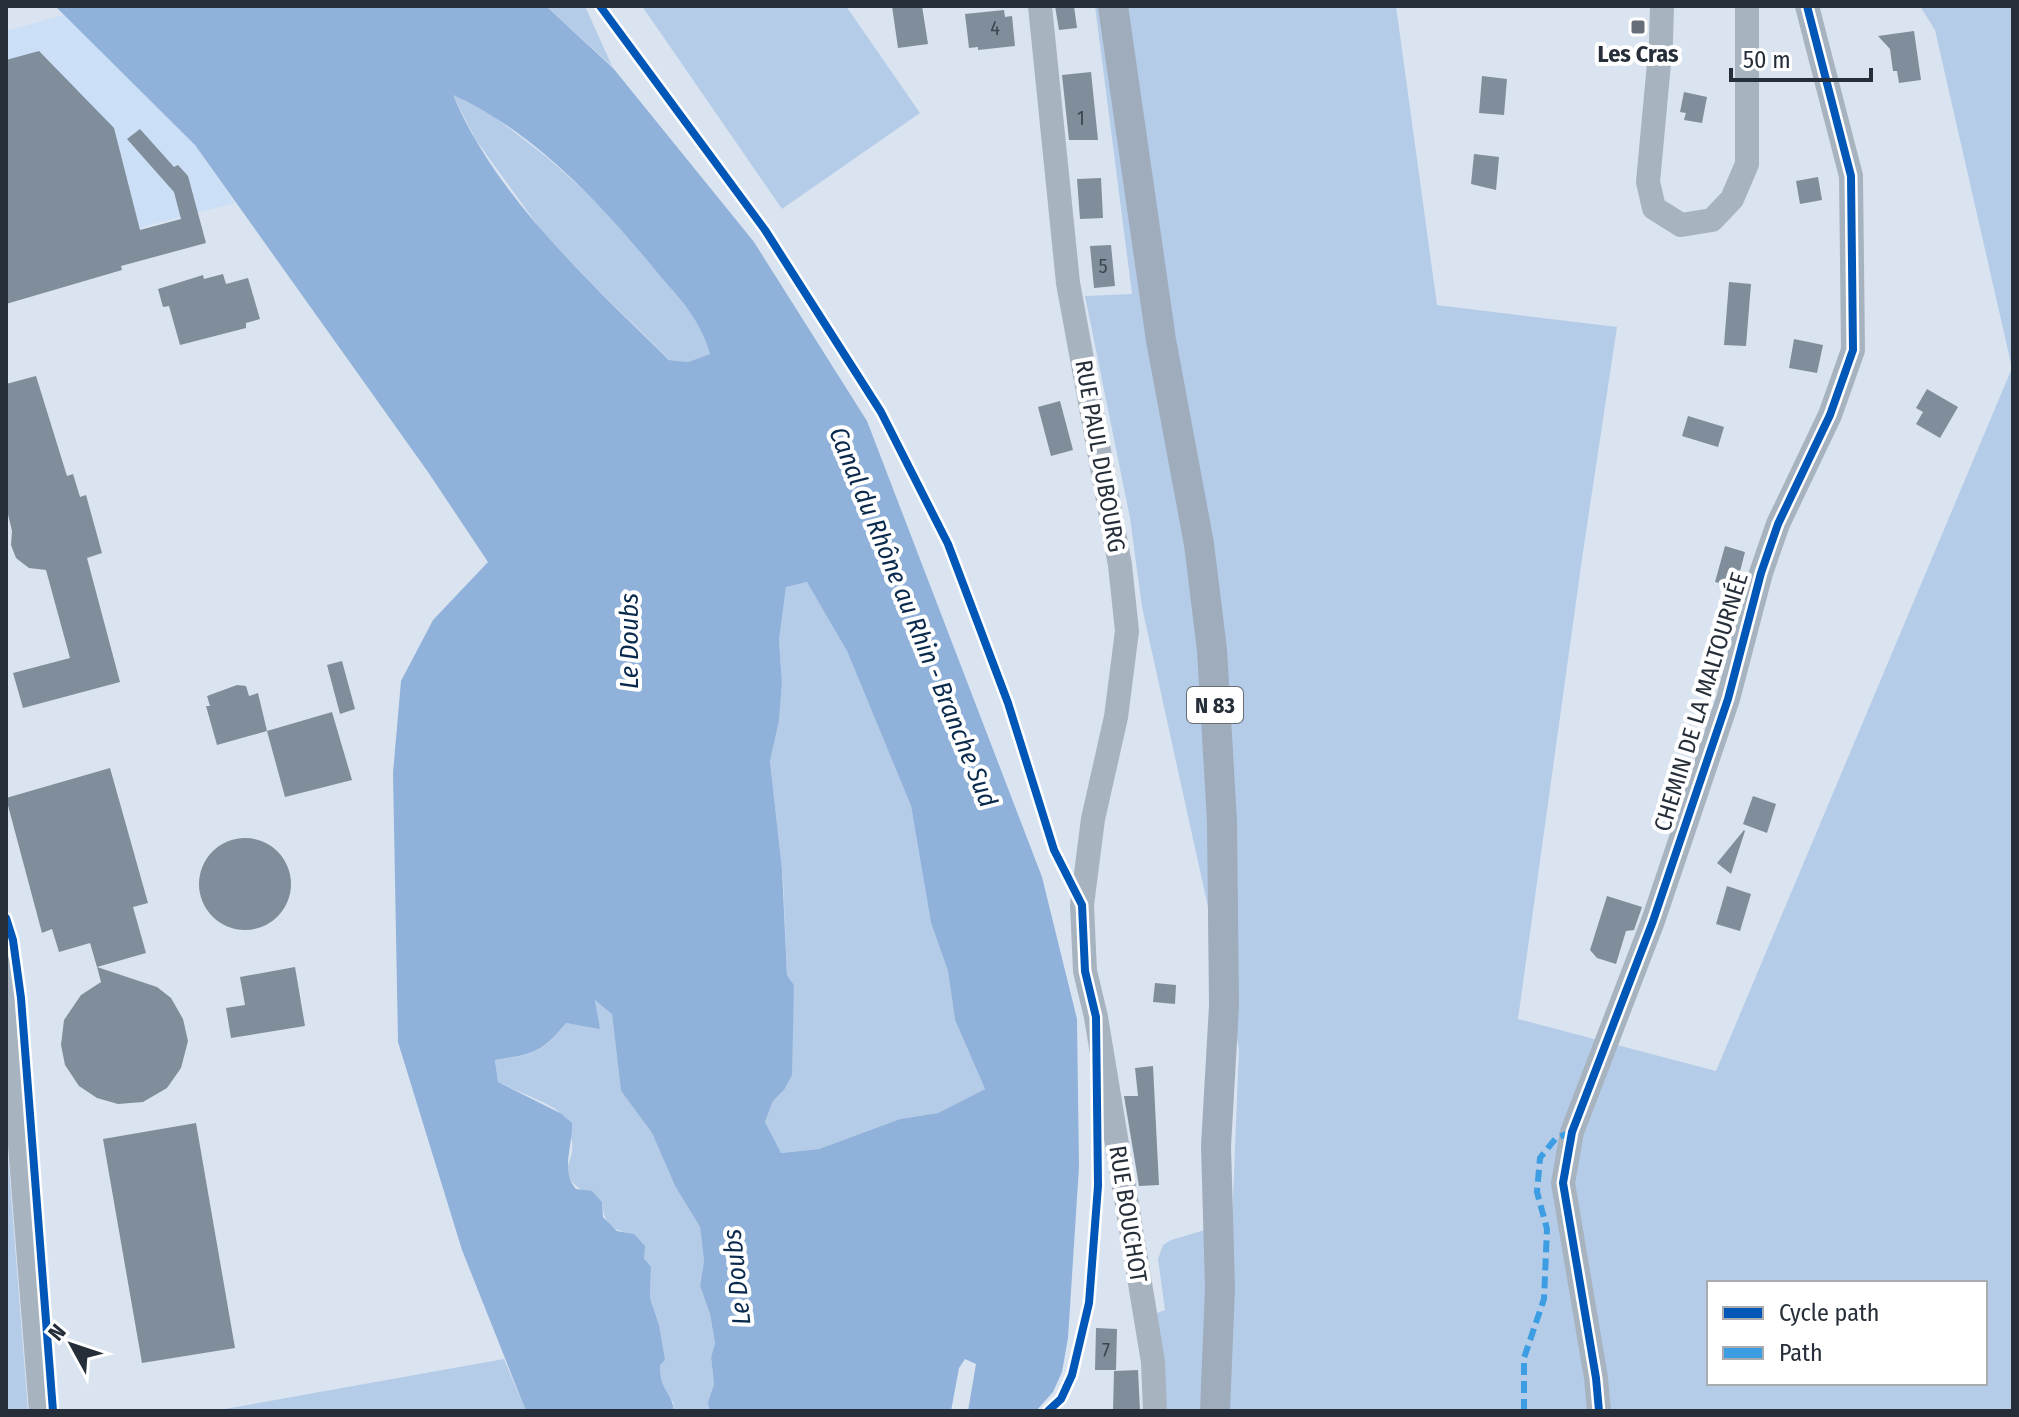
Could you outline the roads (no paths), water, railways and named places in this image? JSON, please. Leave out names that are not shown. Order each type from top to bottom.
[{"type":"main road","name":"N 83","points":[[1113,6],[1161,340],[1199,544],[1211,635],[1222,821],[1224,1006],[1216,1146],[1220,1288],[1215,1411]]},
{"type":"street","name":"RUE PAUL DUBOURG","points":[[1040,6],[1068,283],[1120,565],[1127,631],[1116,717],[1093,819],[1082,905],[1085,971],[1096,1017]]},
{"type":"street","points":[[1662,6],[1648,182],[1654,208],[1681,225],[1712,220],[1732,199],[1747,164],[1747,6]]},
{"type":"street","name":"CHEMIN DE LA MALTOURNÉE","points":[[1599,1411],[1563,1183],[1572,1132],[1653,921],[1728,699],[1761,573],[1778,524],[1830,415],[1853,350],[1851,176],[1807,6]]},
{"type":"street","points":[[6,969],[41,1411]]},
{"type":"street","name":"RUE BOUCHOT","points":[[1096,1017],[1153,1362],[1155,1411]]},
{"type":"water","points":[[55,6],[546,6],[613,68],[754,242],[867,421],[1042,877],[1077,1019],[1079,1167],[1068,1338],[1062,1372],[1053,1392],[1036,1411],[968,1411],[976,1364],[965,1359],[959,1368],[951,1411],[709,1411],[708,1402],[714,1384],[711,1357],[715,1344],[710,1314],[700,1286],[704,1261],[700,1227],[675,1186],[652,1133],[621,1091],[612,1014],[595,1000],[600,1029],[566,1023],[550,1041],[536,1050],[495,1060],[498,1082],[560,1113],[572,1123],[568,1166],[571,1182],[576,1189],[592,1191],[602,1202],[603,1217],[617,1231],[634,1234],[645,1246],[644,1258],[651,1267],[650,1298],[665,1360],[660,1365],[660,1374],[674,1411],[526,1411],[462,1250],[398,1042],[393,773],[401,681],[433,620],[488,562],[428,472],[195,145]],"holes":[[[453,95],[483,110],[539,149],[589,196],[636,246],[688,310],[701,330],[710,354],[688,362],[669,360],[578,270],[548,238],[494,169]],[[807,582],[847,651],[911,806],[931,923],[948,971],[955,1020],[985,1089],[938,1113],[900,1119],[819,1149],[781,1153],[765,1122],[773,1101],[792,1075],[794,985],[787,975],[782,869],[770,761],[779,721],[782,683],[779,640],[786,587]]]},
{"type":"place","name":"Les Cras","points":[[1638,27]]},
{"type":"water label","name":"Canal du Rhône au Rhin - Branche Sud","points":[[913,617]]},
{"type":"water label","name":"Le Doubs","points":[[629,641]]},
{"type":"water label","name":"Le Doubs","points":[[737,1277]]}]
